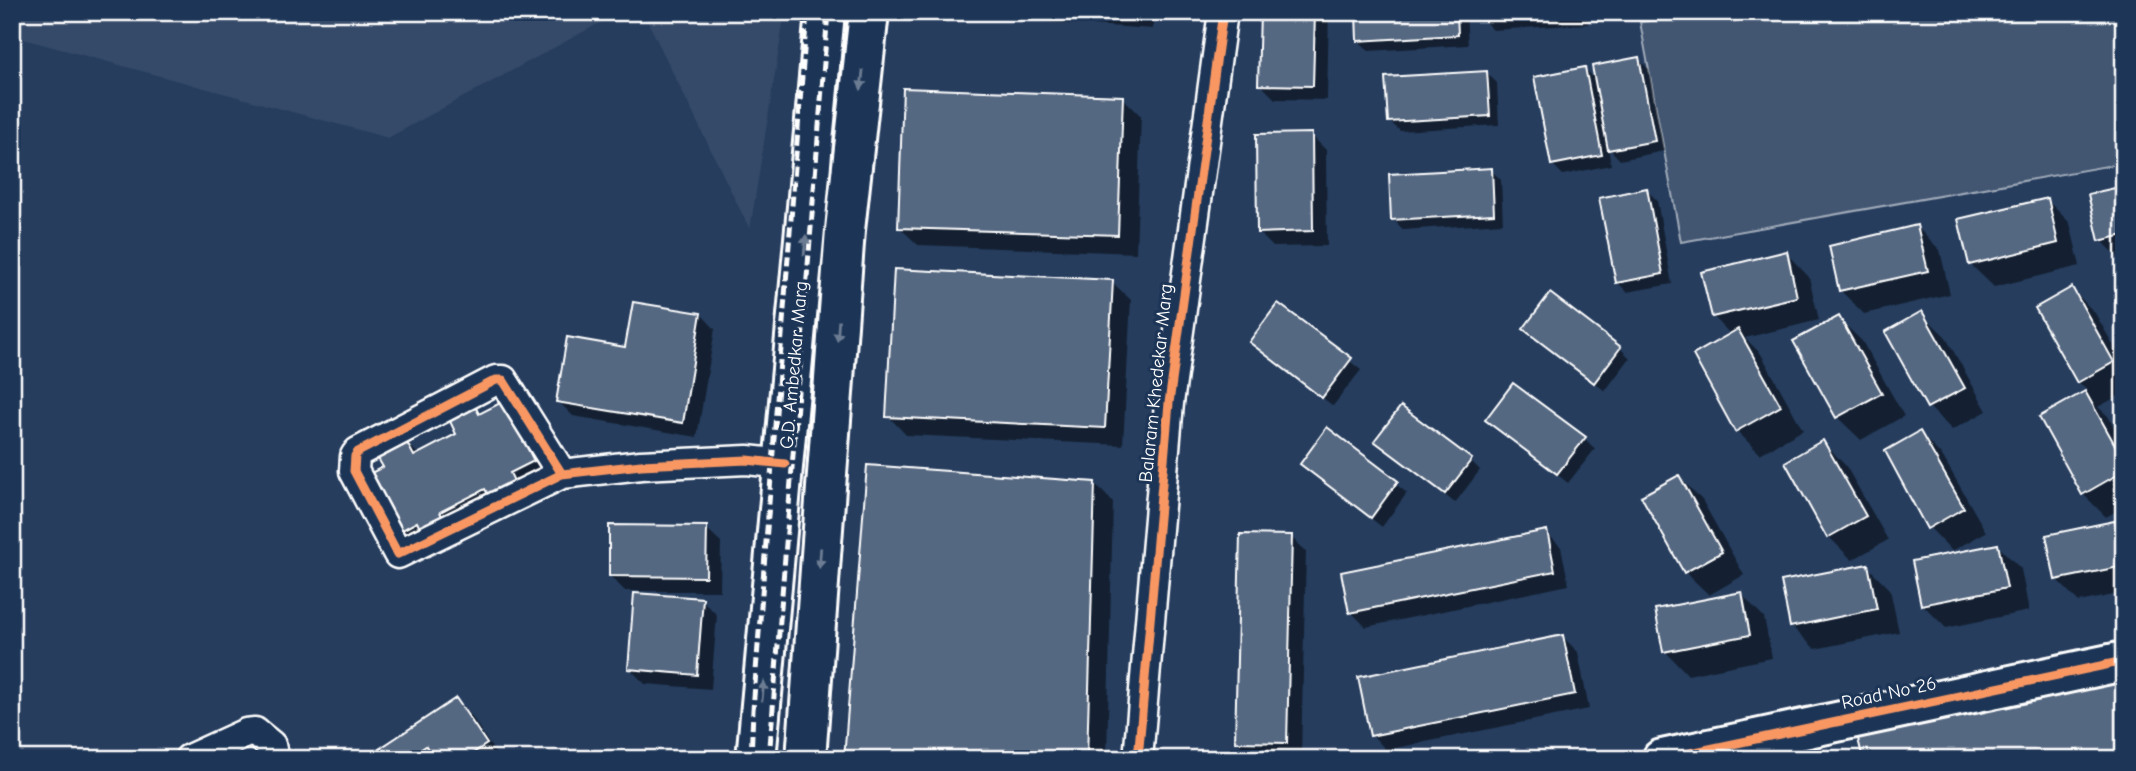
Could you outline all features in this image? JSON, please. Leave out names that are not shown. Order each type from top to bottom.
[{"type":"main road","name":"G.D. Ambedkar Marg","points":[[756,759],[825,12]]},
{"type":"main road","name":"G.D. Ambedkar Marg","points":[[806,759],[845,230],[869,12]]},
{"type":"main road","points":[[786,453],[829,448]]},
{"type":"main road","name":"Road No 26","points":[[1662,759],[2124,661]]},
{"type":"street","name":"Balaram Khedekar Marg","points":[[1138,759],[1169,403],[1223,12]]},
{"type":"street","points":[[562,474],[503,380],[496,380],[358,452],[353,463],[398,554],[562,474],[641,465],[747,460],[786,453]]},
{"type":"street","points":[[189,759],[246,733],[255,732],[271,745],[274,759]]},
{"type":"shaded area","points":[[12,12],[620,12],[388,138],[12,36]]},
{"type":"shaded area","points":[[643,12],[785,12],[750,230]]},
{"type":"shaded area","points":[[1747,12],[2124,12],[2124,163],[1681,242],[1640,22]]},
{"type":"building","points":[[1260,12],[1315,12],[1313,86],[1258,85]]},
{"type":"building","points":[[1356,12],[1457,12],[1458,35],[1357,41]]},
{"type":"building","points":[[1481,12],[1578,12],[1578,15],[1481,20]]},
{"type":"building","points":[[1639,57],[1655,141],[1608,150],[1592,66]]},
{"type":"building","points":[[1585,67],[1602,155],[1551,165],[1534,77]]},
{"type":"building","points":[[1487,71],[1490,116],[1388,122],[1385,77]]},
{"type":"building","points":[[903,88],[1123,96],[1118,235],[898,228]]},
{"type":"building","points":[[1312,133],[1313,231],[1257,233],[1256,134]]},
{"type":"building","points":[[1492,168],[1494,214],[1391,220],[1389,174]]},
{"type":"building","points":[[2124,186],[2124,235],[2099,241],[2088,194]]},
{"type":"building","points":[[1647,188],[1663,274],[1616,283],[1599,198]]},
{"type":"building","points":[[2048,198],[2058,243],[1969,265],[1958,219]]},
{"type":"building","points":[[1917,225],[1928,271],[1839,291],[1829,246]]},
{"type":"building","points":[[1787,251],[1797,297],[1712,317],[1701,272]]},
{"type":"building","points":[[894,269],[1113,280],[1105,428],[886,417]]},
{"type":"building","points":[[2072,287],[2114,362],[2077,383],[2035,308]]},
{"type":"building","points":[[1550,293],[1621,347],[1594,383],[1523,329]]},
{"type":"building","points":[[633,302],[701,313],[683,423],[556,402],[567,337],[625,347]]},
{"type":"building","points":[[1278,303],[1352,358],[1322,398],[1249,342]]},
{"type":"building","points":[[1922,311],[1965,388],[1927,408],[1885,332]]},
{"type":"building","points":[[1839,316],[1882,393],[1836,418],[1793,341]]},
{"type":"building","points":[[1738,329],[1781,406],[1735,432],[1693,355]]},
{"type":"building","points":[[1513,383],[1586,437],[1557,474],[1485,420]]},
{"type":"building","points":[[2085,391],[2124,461],[2124,471],[2082,495],[2039,417]]},
{"type":"building","points":[[504,401],[534,461],[510,473],[516,485],[490,498],[485,489],[440,512],[445,522],[422,533],[417,522],[393,535],[363,477],[383,467],[376,455],[405,439],[414,456],[456,434],[448,417],[474,404],[479,414]]},
{"type":"building","points":[[1401,406],[1472,459],[1445,494],[1374,441]]},
{"type":"building","points":[[1327,427],[1398,481],[1371,518],[1300,464]]},
{"type":"building","points":[[1920,431],[1964,508],[1927,529],[1885,451]]},
{"type":"building","points":[[1823,440],[1866,516],[1827,538],[1785,462]]},
{"type":"building","points":[[867,465],[1095,482],[1087,759],[844,759]]},
{"type":"building","points":[[1679,475],[1722,552],[1684,573],[1641,496]]},
{"type":"building","points":[[2124,519],[2124,566],[2055,580],[2046,535]]},
{"type":"building","points":[[609,525],[707,526],[706,577],[609,576]]},
{"type":"building","points":[[1547,530],[1555,571],[1349,613],[1341,572]]},
{"type":"building","points":[[1240,534],[1292,535],[1287,743],[1235,742]]},
{"type":"building","points":[[1998,544],[2007,588],[1921,605],[1912,561]]},
{"type":"building","points":[[1868,564],[1877,609],[1790,627],[1781,581]]},
{"type":"building","points":[[1742,592],[1750,635],[1663,652],[1655,609]]},
{"type":"building","points":[[634,593],[703,598],[697,675],[628,669]]},
{"type":"building","points":[[1563,635],[1575,694],[1370,736],[1358,677]]},
{"type":"building","points":[[2124,680],[2124,759],[1863,759],[1857,735]]},
{"type":"building","points":[[456,698],[487,744],[464,759],[434,759],[426,746],[407,759],[364,759]]},
{"type":"railway","points":[[751,759],[807,12]]},
{"type":"railway","points":[[769,759],[828,12]]},
{"type":"cycle path","points":[[1138,759],[1169,403],[1223,12]]},
{"type":"cycle path","points":[[562,474],[503,380],[496,380],[358,452],[355,456],[354,471],[398,554],[562,474],[641,465],[747,460],[785,464]]},
{"type":"cycle path","points":[[1662,759],[2124,661]]}]
